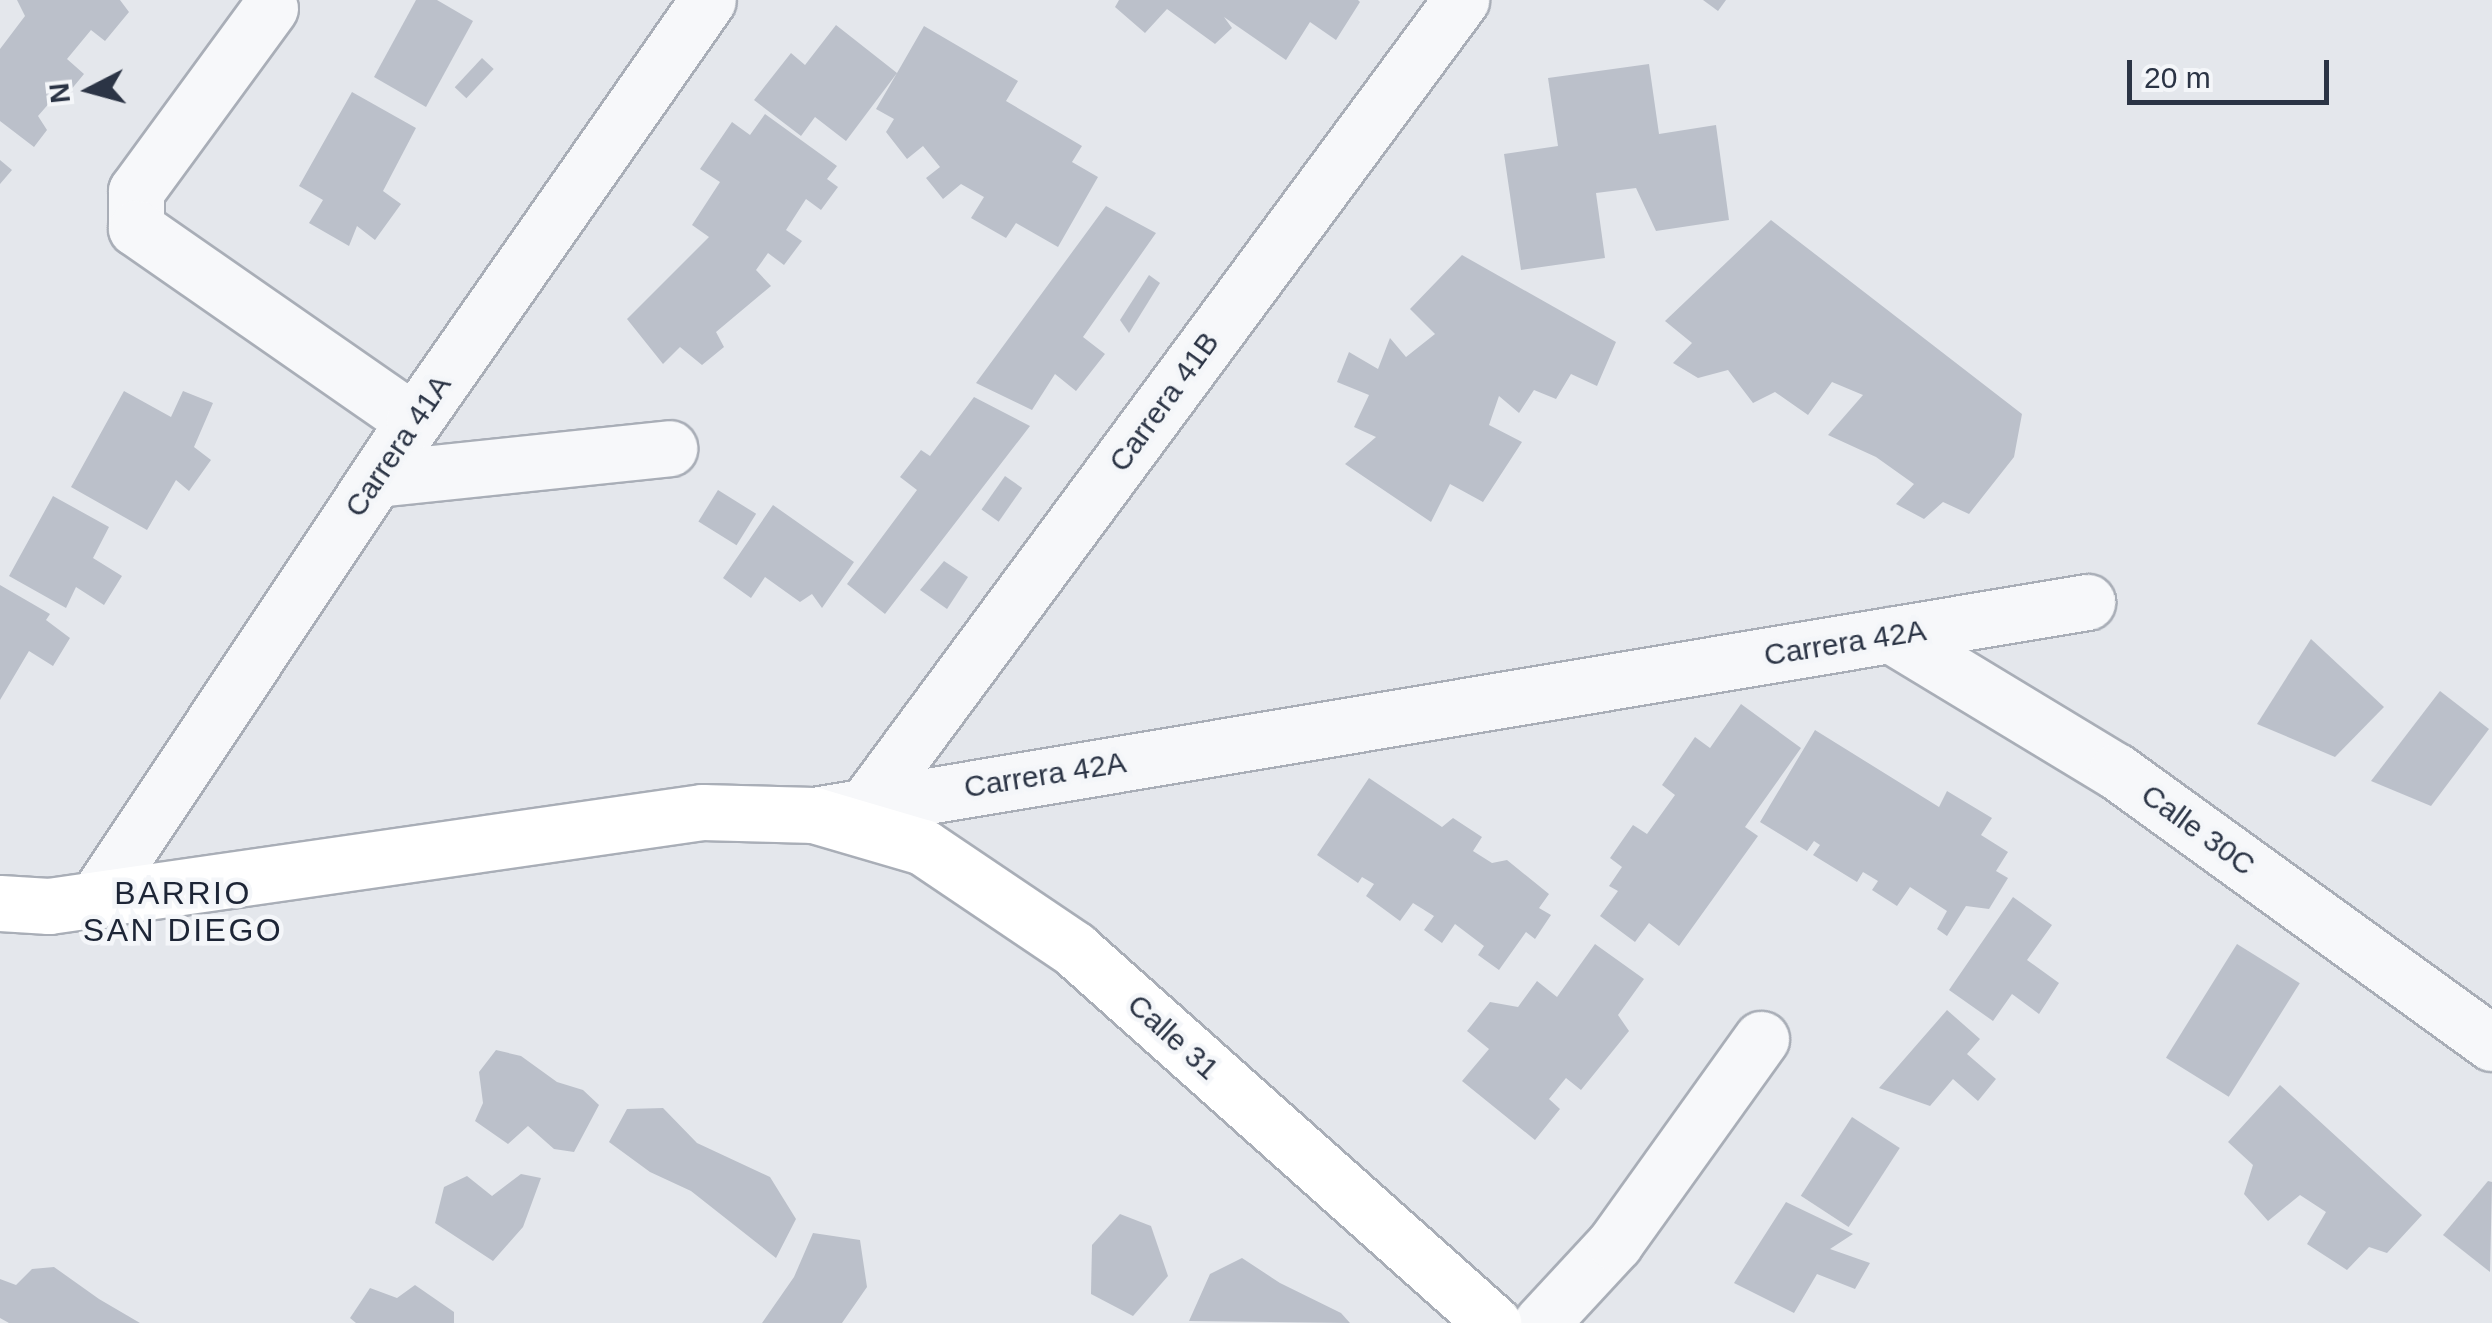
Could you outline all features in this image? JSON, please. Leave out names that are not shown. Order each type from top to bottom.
[{"type":"street","name":"Carrera 41A","points":[[96,898],[414,420],[708,0]]},
{"type":"street","name":"Carrera 41B","points":[[867,804],[1461,0]]},
{"type":"street","points":[[270,8],[136,191],[136,228],[414,420]]},
{"type":"street","points":[[376,479],[669,448]]},
{"type":"street","name":"Carrera 42A","points":[[0,903],[48,906],[702,812],[814,815],[2087,602]]},
{"type":"street","name":"Calle 30C","points":[[1891,635],[2116,771],[2492,1043]]},
{"type":"street","name":"Calle 31","points":[[814,815],[923,847],[1074,948],[1493,1323]]},
{"type":"street","points":[[1541,1323],[1615,1242],[1761,1039]]},
{"type":"building","points":[[17,0],[120,0],[129,12],[105,41],[91,30],[67,59],[84,74],[65,97],[58,93],[38,116],[47,130],[34,147],[0,121],[0,49],[25,16]]},
{"type":"building","points":[[416,0],[437,0],[473,21],[426,107],[374,77]]},
{"type":"building","points":[[1119,0],[1360,2],[1336,40],[1310,22],[1286,60],[1224,17],[1232,28],[1215,44],[1167,9],[1145,33],[1115,7]]},
{"type":"building","points":[[1703,0],[1726,0],[1718,11]]},
{"type":"building","points":[[836,25],[897,73],[846,141],[815,117],[801,136],[754,100],[791,53],[805,65]]},
{"type":"building","points":[[924,26],[1018,81],[1006,101],[1082,146],[1072,162],[1098,177],[1058,247],[1016,223],[1006,238],[971,218],[984,197],[961,184],[943,199],[926,178],[940,167],[923,146],[907,159],[886,132],[894,119],[876,109]]},
{"type":"building","points":[[482,58],[494,69],[466,98],[455,87]]},
{"type":"building","points":[[1649,64],[1659,134],[1716,125],[1729,220],[1656,231],[1636,188],[1596,193],[1605,258],[1521,270],[1504,154],[1558,146],[1548,78]]},
{"type":"building","points":[[352,92],[416,128],[383,191],[401,204],[375,240],[357,226],[349,246],[309,223],[323,200],[299,186]]},
{"type":"building","points":[[765,114],[837,166],[827,179],[838,187],[821,210],[806,199],[786,230],[802,241],[784,265],[768,253],[756,270],[771,286],[716,332],[724,347],[702,365],[680,347],[663,364],[627,319],[709,237],[692,225],[720,182],[700,169],[732,122],[750,135]]},
{"type":"building","points":[[0,160],[12,170],[0,184]]},
{"type":"building","points":[[1106,206],[1156,233],[1083,337],[1105,354],[1076,391],[1055,374],[1032,410],[976,383]]},
{"type":"building","points":[[1771,220],[2022,414],[2014,457],[1969,514],[1943,502],[1924,519],[1896,504],[1914,484],[1876,457],[1828,435],[1863,395],[1832,382],[1808,415],[1775,392],[1753,403],[1728,370],[1698,378],[1673,363],[1692,343],[1665,321]]},
{"type":"building","points":[[1462,255],[1616,342],[1597,386],[1571,374],[1556,399],[1534,390],[1519,413],[1499,396],[1489,425],[1522,442],[1483,502],[1450,484],[1431,522],[1345,464],[1376,437],[1354,427],[1369,395],[1337,382],[1349,352],[1378,369],[1390,338],[1406,357],[1435,334],[1410,309]]},
{"type":"building","points":[[1149,275],[1160,283],[1129,333],[1120,320]]},
{"type":"building","points":[[124,391],[171,417],[183,391],[213,403],[194,447],[211,460],[189,491],[176,480],[147,530],[71,487]]},
{"type":"building","points":[[974,397],[1030,426],[885,614],[847,584],[917,490],[900,477],[921,450],[930,456]]},
{"type":"building","points":[[1005,476],[1022,488],[999,522],[981,510]]},
{"type":"building","points":[[718,490],[756,514],[737,545],[698,521]]},
{"type":"building","points":[[53,496],[109,527],[93,558],[122,576],[104,605],[76,587],[66,608],[9,576]]},
{"type":"building","points":[[773,505],[854,562],[822,608],[812,594],[800,602],[765,577],[751,598],[723,578]]},
{"type":"building","points":[[944,561],[968,577],[947,609],[920,590]]},
{"type":"building","points":[[0,585],[50,614],[46,620],[70,638],[53,666],[29,651],[0,700]]},
{"type":"building","points":[[2311,639],[2384,707],[2335,757],[2257,724]]},
{"type":"building","points":[[2440,691],[2489,729],[2431,806],[2371,781]]},
{"type":"building","points":[[1741,704],[1801,748],[1745,827],[1758,836],[1679,946],[1649,923],[1635,942],[1600,916],[1618,891],[1609,886],[1622,867],[1610,858],[1633,825],[1647,834],[1675,795],[1662,785],[1695,737],[1710,748]]},
{"type":"building","points":[[1815,730],[1939,807],[1947,791],[1992,818],[1981,835],[2008,852],[1996,871],[2008,878],[1989,909],[1966,906],[1947,936],[1937,929],[1947,911],[1910,887],[1897,906],[1872,890],[1878,881],[1863,872],[1857,882],[1813,855],[1820,845],[1814,841],[1807,851],[1760,822]]},
{"type":"building","points":[[1369,778],[1442,827],[1453,818],[1482,837],[1473,851],[1492,863],[1507,860],[1549,894],[1539,908],[1551,915],[1535,939],[1526,932],[1499,970],[1478,955],[1484,946],[1455,924],[1442,943],[1424,930],[1434,916],[1413,903],[1400,921],[1366,896],[1374,884],[1362,877],[1358,883],[1317,855]]},
{"type":"building","points":[[2013,897],[2052,925],[2027,960],[2059,983],[2039,1014],[2012,994],[1993,1021],[1949,990]]},
{"type":"building","points":[[1595,944],[1644,979],[1618,1015],[1629,1031],[1581,1090],[1566,1078],[1549,1099],[1560,1109],[1535,1140],[1462,1081],[1489,1049],[1467,1031],[1490,1002],[1518,1007],[1537,981],[1557,997]]},
{"type":"building","points":[[2237,944],[2300,983],[2229,1097],[2166,1058]]},
{"type":"building","points":[[1947,1010],[1980,1039],[1967,1054],[1996,1079],[1978,1101],[1953,1079],[1930,1106],[1879,1088]]},
{"type":"building","points":[[496,1050],[521,1056],[557,1082],[583,1090],[599,1105],[574,1152],[554,1149],[528,1126],[508,1144],[475,1121],[483,1103],[479,1072]]},
{"type":"building","points":[[2280,1085],[2422,1215],[2387,1253],[2369,1247],[2347,1270],[2307,1244],[2326,1212],[2300,1195],[2268,1221],[2244,1194],[2253,1165],[2228,1142]]},
{"type":"building","points":[[663,1108],[697,1143],[770,1177],[796,1219],[776,1258],[691,1191],[650,1172],[609,1142],[627,1109]]},
{"type":"building","points":[[1852,1117],[1900,1148],[1849,1227],[1801,1196]]},
{"type":"building","points":[[521,1174],[541,1178],[523,1227],[493,1261],[435,1223],[444,1187],[467,1176],[492,1196]]},
{"type":"building","points":[[2488,1181],[2492,1182],[2490,1272],[2443,1235]]},
{"type":"building","points":[[1786,1202],[1853,1234],[1830,1249],[1870,1263],[1855,1289],[1817,1274],[1794,1313],[1734,1283]]},
{"type":"building","points":[[1120,1214],[1151,1226],[1168,1276],[1133,1316],[1091,1294],[1092,1245]]},
{"type":"building","points":[[813,1233],[860,1240],[867,1287],[842,1323],[762,1323],[794,1277]]},
{"type":"building","points":[[1242,1258],[1280,1283],[1341,1313],[1350,1323],[1189,1321],[1210,1274]]},
{"type":"building","points":[[54,1267],[140,1323],[9,1323],[0,1318],[0,1279],[16,1285],[32,1269]]},
{"type":"building","points":[[415,1285],[454,1312],[454,1323],[356,1323],[350,1318],[370,1288],[397,1298]]},
{"type":"district","name":"BARRIO SAN DIEGO","points":[[183,912]]}]
